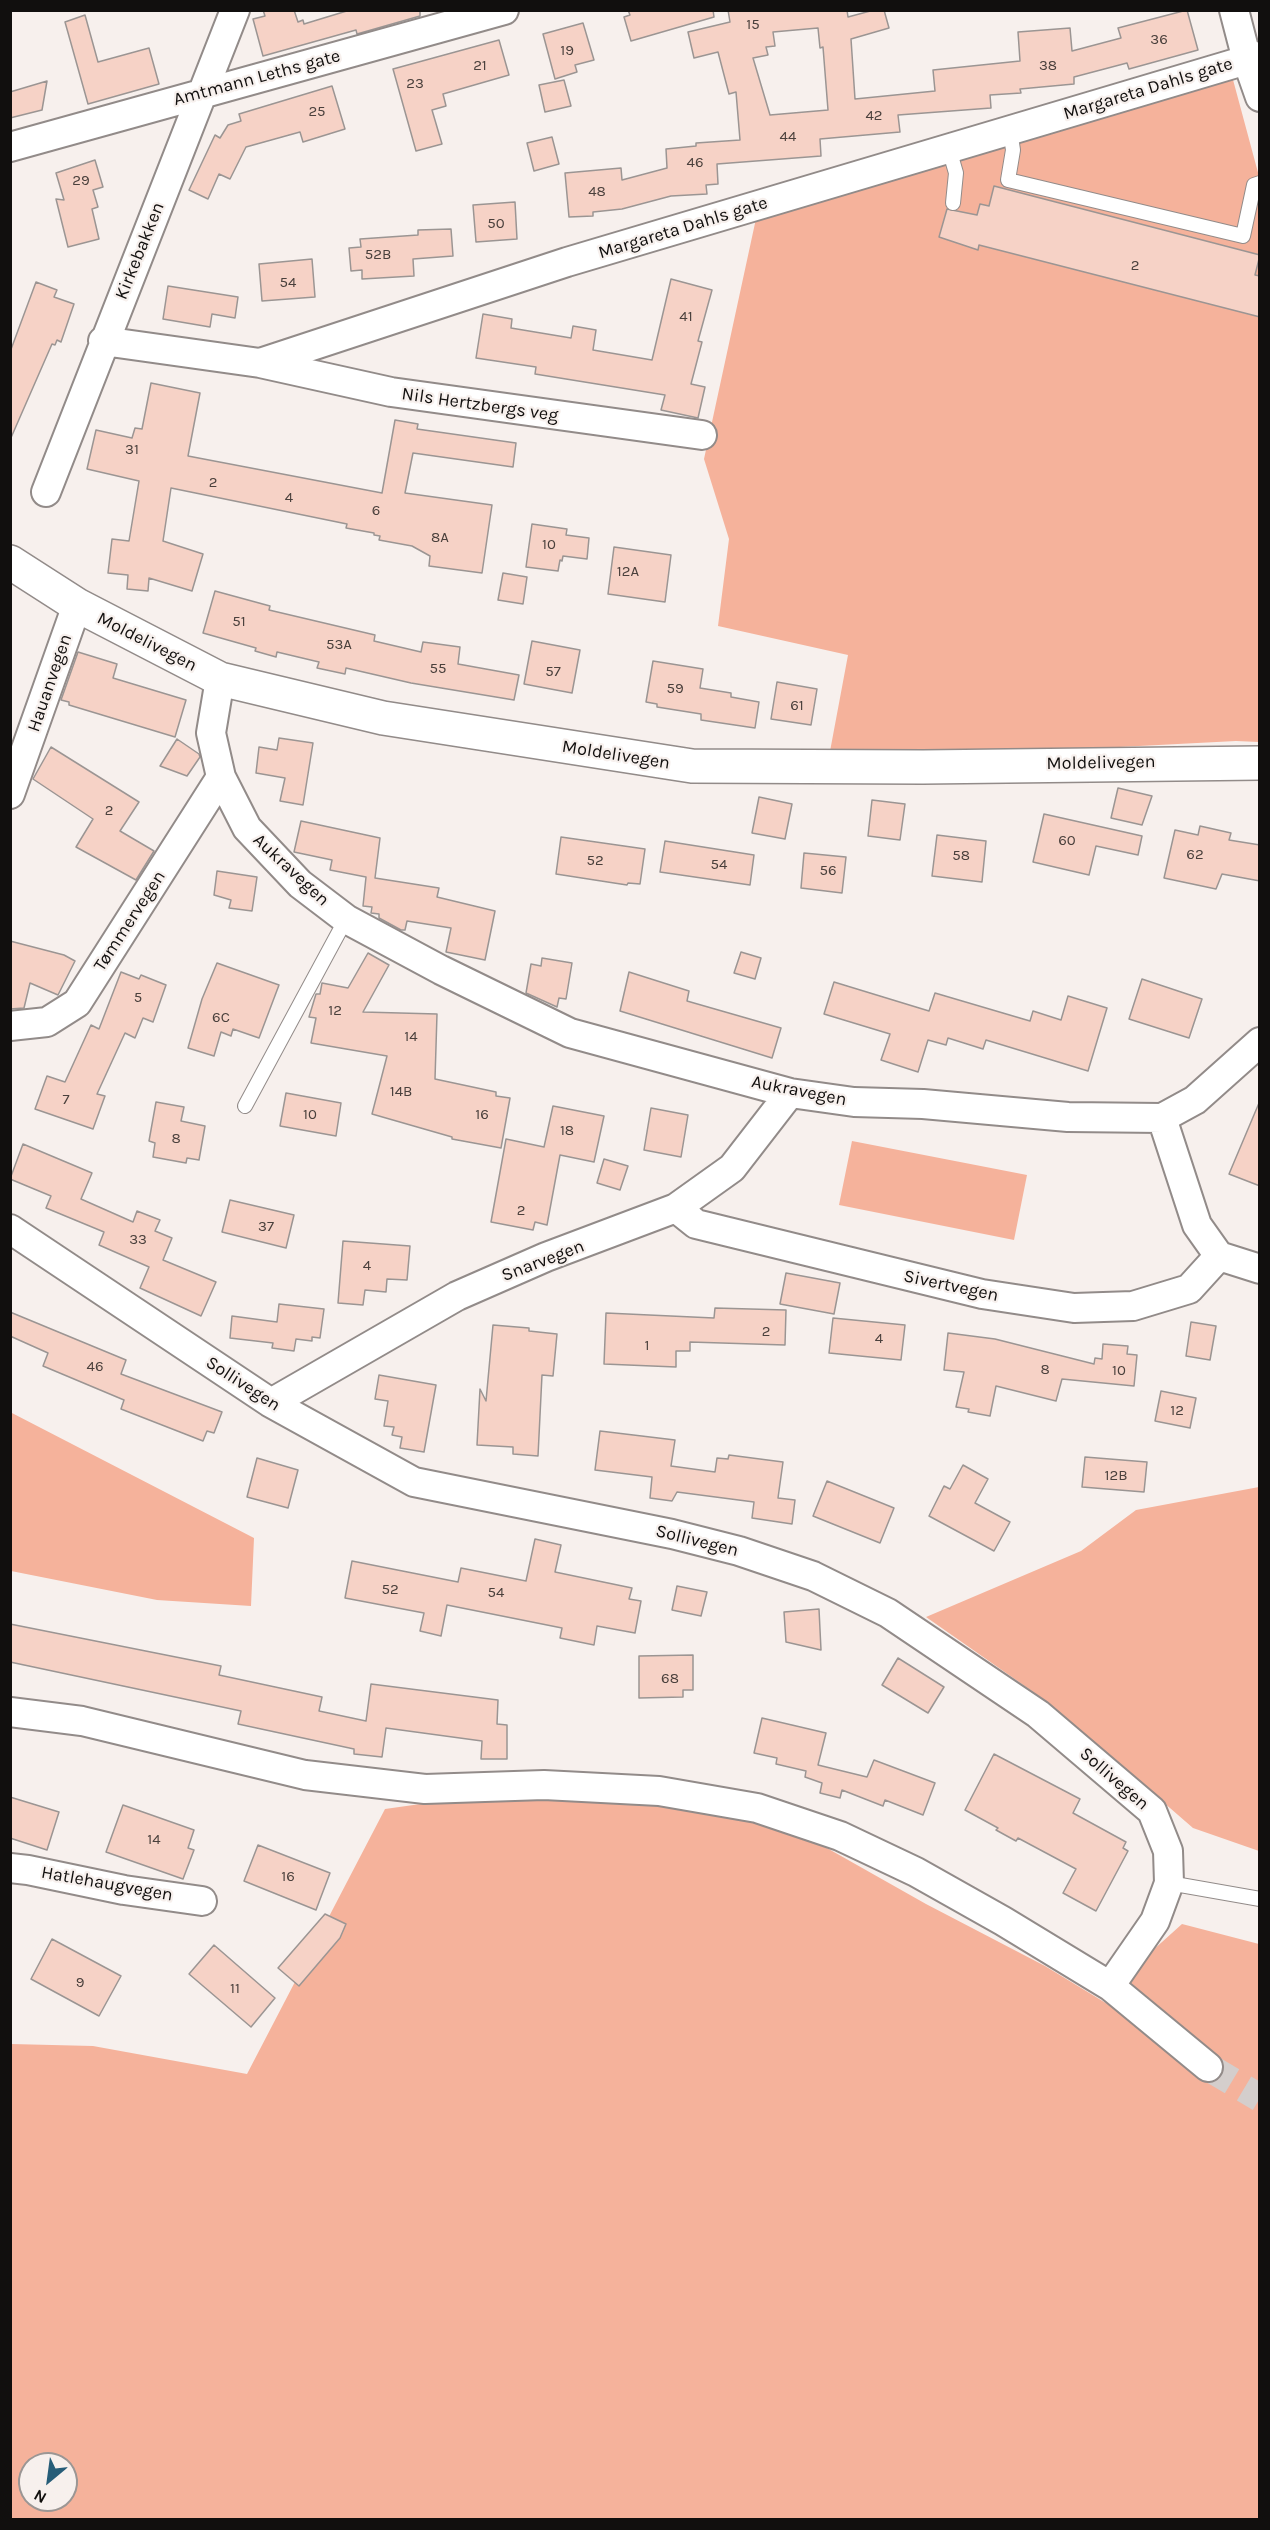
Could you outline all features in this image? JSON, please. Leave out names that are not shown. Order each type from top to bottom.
[{"type":"main road","name":"Moldelivegen","points":[[10,562],[77,605],[220,679],[382,718],[692,766],[923,767],[1260,763]]},
{"type":"street","name":"Kirkebakken","points":[[46,492],[103,341],[204,93],[235,10]]},
{"type":"street","name":"Amtmann Leths gate","points":[[10,147],[504,10]]},
{"type":"street","points":[[1234,10],[1253,58],[1260,97]]},
{"type":"street","name":"Margareta Dahls gate","points":[[103,341],[260,363],[567,262],[1253,58]]},
{"type":"street","name":"Nils Hertzbergs veg","points":[[260,363],[392,392],[702,435]]},
{"type":"street","name":"Hauanvegen","points":[[10,794],[77,605]]},
{"type":"street","name":"Aukravegen","points":[[220,679],[211,733],[220,777],[247,828],[300,884],[346,919],[441,970],[570,1033],[790,1093],[854,1102],[923,1104],[1068,1117],[1162,1118],[1195,1100],[1260,1042]]},
{"type":"street","name":"Tømmervegen","points":[[10,1026],[47,1022],[77,1003],[220,777]]},
{"type":"street","name":"Snarvegen","points":[[272,1403],[458,1296],[546,1257],[676,1208],[732,1168],[790,1093]]},
{"type":"street","points":[[1162,1118],[1197,1225],[1220,1256],[1260,1269]]},
{"type":"street","name":"Sivertvegen","points":[[676,1208],[696,1224],[982,1294],[1074,1308],[1133,1306],[1189,1289],[1220,1256]]},
{"type":"street","name":"Sollivegen","points":[[10,1229],[272,1403],[414,1482],[672,1534],[739,1551],[813,1576],[888,1613],[1038,1714],[1152,1811],[1168,1851],[1169,1883],[1155,1921],[1110,1986]]},
{"type":"street","points":[[10,1712],[82,1721],[305,1776],[425,1789],[544,1785],[660,1791],[757,1808],[840,1836],[916,1872],[1110,1986],[1208,2067]]},
{"type":"street","name":"Hatlehaugvegen","points":[[10,1868],[124,1890],[202,1901]]},
{"type":"lane","points":[[1010,130],[1014,150],[1008,180],[1244,236],[1254,185],[1260,183]]},
{"type":"lane","points":[[949,149],[956,173],[953,203]]},
{"type":"lane","name":"Aukravegen","points":[[245,1106],[346,919]]},
{"type":"lane","points":[[1169,1883],[1260,1899]]},
{"type":"shaded area","points":[[1232,76],[1260,180],[1259,742],[1236,741],[828,762],[848,655],[718,626],[729,539],[704,459],[757,214]]},
{"type":"shaded area","points":[[852,1141],[1027,1175],[1014,1240],[839,1205]]},
{"type":"shaded area","points":[[10,1412],[254,1538],[251,1606],[157,1600],[11,1571]]},
{"type":"shaded area","points":[[1260,1487],[1259,1851],[1193,1828],[1049,1703],[926,1617],[1081,1551],[1136,1510]]},
{"type":"shaded area","points":[[541,1787],[772,1817],[926,1904],[1045,1966],[1114,2008],[1142,1960],[1182,1924],[1259,1944],[1259,2519],[11,2520],[11,2044],[93,2046],[247,2074],[385,1809]]},
{"type":"building","points":[[263,10],[294,10],[298,22],[303,20],[304,24],[350,10],[420,10],[420,16],[357,34],[356,30],[263,56],[253,19],[265,16]]},
{"type":"building","points":[[628,10],[713,10],[714,17],[631,41],[624,17],[630,15]]},
{"type":"building","points":[[728,10],[847,10],[848,17],[874,10],[884,10],[889,28],[851,39],[855,99],[935,91],[933,70],[1020,61],[1018,32],[1070,28],[1072,51],[1121,38],[1118,28],[1187,10],[1198,50],[1129,69],[1127,63],[1074,77],[1074,84],[1020,89],[1021,93],[990,95],[991,108],[898,115],[900,132],[820,139],[821,156],[717,164],[718,184],[706,185],[707,194],[671,196],[622,209],[593,212],[593,216],[569,217],[565,173],[621,168],[622,180],[667,168],[666,149],[696,146],[696,143],[740,140],[736,92],[729,94],[718,52],[694,58],[688,32],[730,22]],"holes":[[[818,28],[820,48],[823,47],[828,110],[770,115],[753,58],[768,55],[766,47],[775,46],[773,32]]]},
{"type":"building","points":[[85,15],[98,62],[149,48],[159,84],[88,104],[65,22]]},
{"type":"building","points":[[583,23],[594,60],[575,65],[577,72],[555,79],[543,34]]},
{"type":"building","points":[[499,40],[509,75],[443,94],[446,106],[432,110],[442,144],[416,151],[393,69]]},
{"type":"building","points":[[564,80],[571,106],[545,112],[539,85]]},
{"type":"building","points":[[47,81],[42,110],[10,118],[10,92]]},
{"type":"building","points":[[332,86],[345,129],[303,142],[300,132],[246,147],[230,179],[219,174],[208,199],[189,190],[215,135],[220,138],[228,125],[241,121],[239,114]]},
{"type":"building","points":[[552,137],[559,164],[534,171],[527,143]]},
{"type":"building","points":[[95,160],[103,187],[93,190],[98,207],[92,209],[99,239],[68,247],[56,199],[64,200],[56,173]]},
{"type":"building","points":[[994,186],[1260,255],[1255,275],[1260,276],[1260,317],[979,245],[978,250],[939,237],[947,209],[977,215],[980,204],[989,206]]},
{"type":"building","points":[[515,202],[517,239],[476,242],[473,205]]},
{"type":"building","points":[[451,229],[453,256],[413,259],[414,276],[362,279],[362,270],[351,271],[349,248],[361,247],[360,239],[418,235],[418,230]]},
{"type":"building","points":[[312,259],[315,297],[262,301],[259,264]]},
{"type":"building","points":[[671,279],[712,290],[698,341],[702,342],[691,384],[705,387],[698,418],[661,410],[665,395],[535,374],[536,367],[476,358],[483,314],[512,319],[511,328],[571,338],[573,326],[596,330],[593,350],[652,360]]},
{"type":"building","points":[[36,282],[57,290],[54,297],[74,304],[61,342],[57,340],[55,345],[52,344],[10,440],[10,352]]},
{"type":"building","points":[[168,286],[238,297],[235,318],[212,314],[210,327],[163,319]]},
{"type":"building","points":[[151,383],[200,393],[188,456],[382,493],[395,420],[418,424],[417,429],[516,443],[513,467],[413,453],[405,493],[492,505],[482,573],[429,566],[430,556],[412,546],[379,540],[380,536],[374,533],[346,528],[347,524],[171,488],[163,541],[203,554],[192,591],[149,578],[148,591],[127,589],[128,575],[108,573],[112,539],[129,541],[139,481],[87,469],[96,430],[132,438],[135,428],[142,429]]},
{"type":"building","points":[[532,524],[567,529],[566,535],[589,538],[587,559],[563,556],[558,571],[526,567]]},
{"type":"building","points":[[614,547],[671,555],[665,602],[608,594]]},
{"type":"building","points":[[503,573],[527,577],[523,604],[498,600]]},
{"type":"building","points":[[215,591],[270,606],[269,610],[375,635],[374,641],[421,652],[423,642],[460,647],[458,664],[519,675],[514,700],[411,683],[346,668],[345,674],[317,668],[319,662],[277,652],[276,657],[255,651],[256,648],[203,633]]},
{"type":"building","points":[[532,641],[580,650],[572,693],[524,684]]},
{"type":"building","points":[[78,652],[117,664],[113,678],[186,700],[175,737],[69,705],[69,702],[61,700]]},
{"type":"building","points":[[653,661],[703,669],[700,688],[731,693],[731,697],[759,702],[755,728],[701,720],[701,714],[657,707],[657,704],[646,702]]},
{"type":"building","points":[[777,682],[817,689],[811,725],[771,719]]},
{"type":"building","points":[[279,738],[313,743],[303,805],[280,801],[285,778],[256,773],[259,747],[277,750]]},
{"type":"building","points":[[177,739],[200,757],[187,776],[160,766]]},
{"type":"building","points":[[51,747],[139,802],[120,831],[154,851],[136,880],[76,847],[93,819],[33,779]]},
{"type":"building","points":[[1118,788],[1152,796],[1142,825],[1111,818]]},
{"type":"building","points":[[759,797],[792,804],[785,839],[752,833]]},
{"type":"building","points":[[872,800],[905,804],[900,840],[868,836]]},
{"type":"building","points":[[1044,814],[1142,836],[1138,855],[1096,846],[1089,875],[1033,862]]},
{"type":"building","points":[[301,821],[380,838],[375,878],[439,888],[437,897],[495,911],[485,960],[446,952],[451,928],[407,921],[405,930],[401,930],[379,918],[379,914],[371,913],[372,907],[363,906],[366,877],[330,870],[332,860],[294,852]]},
{"type":"building","points":[[1200,826],[1231,833],[1229,840],[1260,845],[1260,881],[1222,874],[1216,889],[1164,878],[1175,830],[1198,835]]},
{"type":"building","points":[[937,835],[986,841],[982,882],[932,876]]},
{"type":"building","points":[[561,837],[645,849],[640,884],[628,883],[627,885],[556,874]]},
{"type":"building","points":[[665,841],[754,855],[750,885],[660,872]]},
{"type":"building","points":[[804,853],[846,857],[842,893],[801,888]]},
{"type":"building","points":[[217,871],[257,877],[252,911],[229,908],[231,900],[214,895]]},
{"type":"building","points":[[10,941],[64,955],[75,961],[58,995],[30,983],[24,1008],[10,1009]]},
{"type":"building","points":[[741,952],[761,958],[755,979],[734,973]]},
{"type":"building","points":[[368,953],[389,965],[363,1012],[437,1014],[435,1079],[496,1092],[496,1096],[510,1098],[501,1148],[452,1139],[452,1137],[372,1114],[387,1056],[311,1043],[316,1018],[309,1017],[316,994],[320,994],[322,983],[348,988]]},
{"type":"building","points":[[542,958],[572,963],[566,999],[559,998],[557,1007],[526,993],[531,964],[541,966]]},
{"type":"building","points":[[217,963],[279,985],[259,1038],[233,1029],[231,1036],[221,1032],[214,1056],[188,1048],[202,999]]},
{"type":"building","points":[[121,972],[139,979],[141,975],[166,985],[153,1022],[143,1018],[135,1038],[125,1033],[97,1094],[105,1096],[93,1129],[35,1109],[47,1076],[65,1082],[91,1025],[99,1029]]},
{"type":"building","points":[[629,972],[689,991],[687,1001],[781,1028],[772,1058],[620,1011]]},
{"type":"building","points":[[1142,979],[1202,999],[1189,1038],[1129,1019]]},
{"type":"building","points":[[834,982],[929,1011],[935,993],[1030,1021],[1033,1011],[1061,1020],[1068,996],[1107,1008],[1088,1071],[986,1040],[983,1049],[948,1038],[946,1045],[928,1040],[918,1072],[881,1060],[890,1034],[824,1014]]},
{"type":"building","points":[[286,1093],[341,1103],[336,1136],[280,1126]]},
{"type":"building","points":[[156,1102],[184,1107],[181,1121],[205,1126],[199,1160],[187,1158],[186,1163],[153,1157],[155,1143],[149,1141]]},
{"type":"building","points":[[1260,1103],[1260,1186],[1229,1174]]},
{"type":"building","points":[[553,1106],[604,1116],[594,1162],[560,1155],[547,1225],[535,1222],[533,1230],[491,1222],[506,1139],[544,1147]]},
{"type":"building","points":[[651,1108],[688,1115],[681,1157],[644,1150]]},
{"type":"building","points":[[23,1144],[92,1173],[81,1199],[133,1222],[137,1211],[160,1220],[155,1231],[172,1238],[163,1260],[216,1282],[201,1316],[140,1288],[149,1267],[99,1245],[104,1232],[46,1208],[51,1196],[10,1179]]},
{"type":"building","points":[[604,1159],[628,1166],[620,1190],[597,1183]]},
{"type":"building","points":[[230,1200],[294,1215],[286,1248],[222,1232]]},
{"type":"building","points":[[343,1241],[410,1246],[407,1280],[387,1279],[386,1292],[365,1290],[363,1305],[338,1303]]},
{"type":"building","points":[[786,1273],[840,1283],[834,1314],[780,1304]]},
{"type":"building","points":[[279,1304],[324,1309],[320,1338],[312,1337],[312,1341],[296,1339],[294,1351],[272,1348],[273,1343],[230,1338],[232,1316],[277,1322]]},
{"type":"building","points":[[715,1308],[786,1310],[785,1345],[690,1342],[690,1351],[676,1351],[676,1367],[604,1364],[606,1313],[714,1318]]},
{"type":"building","points":[[10,1312],[126,1360],[121,1374],[222,1412],[214,1433],[207,1431],[203,1441],[121,1409],[124,1400],[43,1366],[48,1353],[10,1336]]},
{"type":"building","points":[[833,1318],[905,1325],[901,1360],[829,1353]]},
{"type":"building","points":[[1191,1322],[1216,1326],[1210,1360],[1186,1356]]},
{"type":"building","points":[[493,1325],[529,1328],[529,1331],[557,1334],[553,1376],[542,1375],[538,1456],[513,1454],[513,1447],[477,1445],[480,1389],[486,1401]]},
{"type":"building","points":[[948,1333],[995,1339],[1094,1364],[1095,1358],[1102,1359],[1103,1344],[1128,1346],[1127,1354],[1137,1355],[1134,1386],[1062,1379],[1056,1401],[996,1386],[990,1416],[968,1412],[969,1409],[956,1407],[964,1372],[944,1370]]},
{"type":"building","points":[[379,1375],[436,1385],[424,1452],[400,1448],[402,1437],[392,1435],[394,1427],[384,1426],[388,1401],[375,1399]]},
{"type":"building","points":[[1161,1391],[1196,1398],[1190,1428],[1155,1421]]},
{"type":"building","points":[[600,1431],[675,1440],[671,1466],[715,1472],[717,1458],[728,1459],[729,1455],[783,1462],[778,1498],[795,1500],[792,1524],[752,1518],[754,1502],[677,1492],[672,1501],[650,1498],[652,1477],[595,1470]]},
{"type":"building","points":[[1085,1457],[1147,1462],[1144,1492],[1082,1487]]},
{"type":"building","points":[[257,1458],[298,1470],[288,1508],[247,1497]]},
{"type":"building","points":[[963,1465],[988,1479],[975,1503],[1010,1522],[994,1551],[929,1516],[944,1486],[950,1489]]},
{"type":"building","points":[[827,1481],[894,1508],[880,1543],[813,1516]]},
{"type":"building","points":[[535,1539],[561,1545],[555,1572],[632,1588],[629,1599],[641,1601],[635,1633],[597,1626],[594,1645],[560,1638],[562,1628],[447,1605],[441,1636],[420,1631],[424,1613],[345,1598],[352,1561],[458,1582],[461,1568],[526,1581]]},
{"type":"building","points":[[677,1586],[707,1592],[701,1616],[672,1610]]},
{"type":"building","points":[[819,1609],[821,1650],[786,1642],[784,1612]]},
{"type":"building","points":[[10,1624],[221,1666],[219,1675],[322,1697],[319,1711],[366,1721],[371,1684],[498,1700],[497,1724],[507,1725],[507,1759],[481,1759],[482,1741],[386,1728],[382,1757],[354,1754],[354,1749],[238,1724],[241,1711],[10,1662]]},
{"type":"building","points":[[693,1655],[693,1690],[683,1690],[683,1697],[639,1698],[639,1656]]},
{"type":"building","points":[[898,1658],[944,1687],[928,1713],[882,1685]]},
{"type":"building","points":[[762,1718],[826,1733],[818,1765],[867,1777],[874,1760],[935,1783],[923,1815],[885,1800],[883,1806],[842,1790],[840,1798],[820,1793],[822,1783],[805,1777],[806,1771],[776,1764],[777,1758],[754,1753]]},
{"type":"building","points":[[994,1754],[1080,1799],[1073,1813],[1126,1842],[1123,1848],[1128,1851],[1096,1911],[1063,1893],[1076,1869],[1018,1838],[1016,1841],[965,1810]]},
{"type":"building","points":[[10,1797],[59,1812],[47,1850],[10,1838]]},
{"type":"building","points":[[123,1805],[194,1830],[188,1848],[194,1850],[183,1879],[106,1852]]},
{"type":"building","points":[[258,1845],[330,1873],[316,1910],[244,1881]]},
{"type":"building","points":[[325,1914],[346,1924],[340,1938],[299,1986],[278,1968]]},
{"type":"building","points":[[52,1939],[121,1976],[99,2016],[31,1979]]},
{"type":"building","points":[[214,1945],[275,1998],[251,2027],[189,1974]]},
{"type":"tunnel","points":[[1208,2067],[1260,2098]]}]
